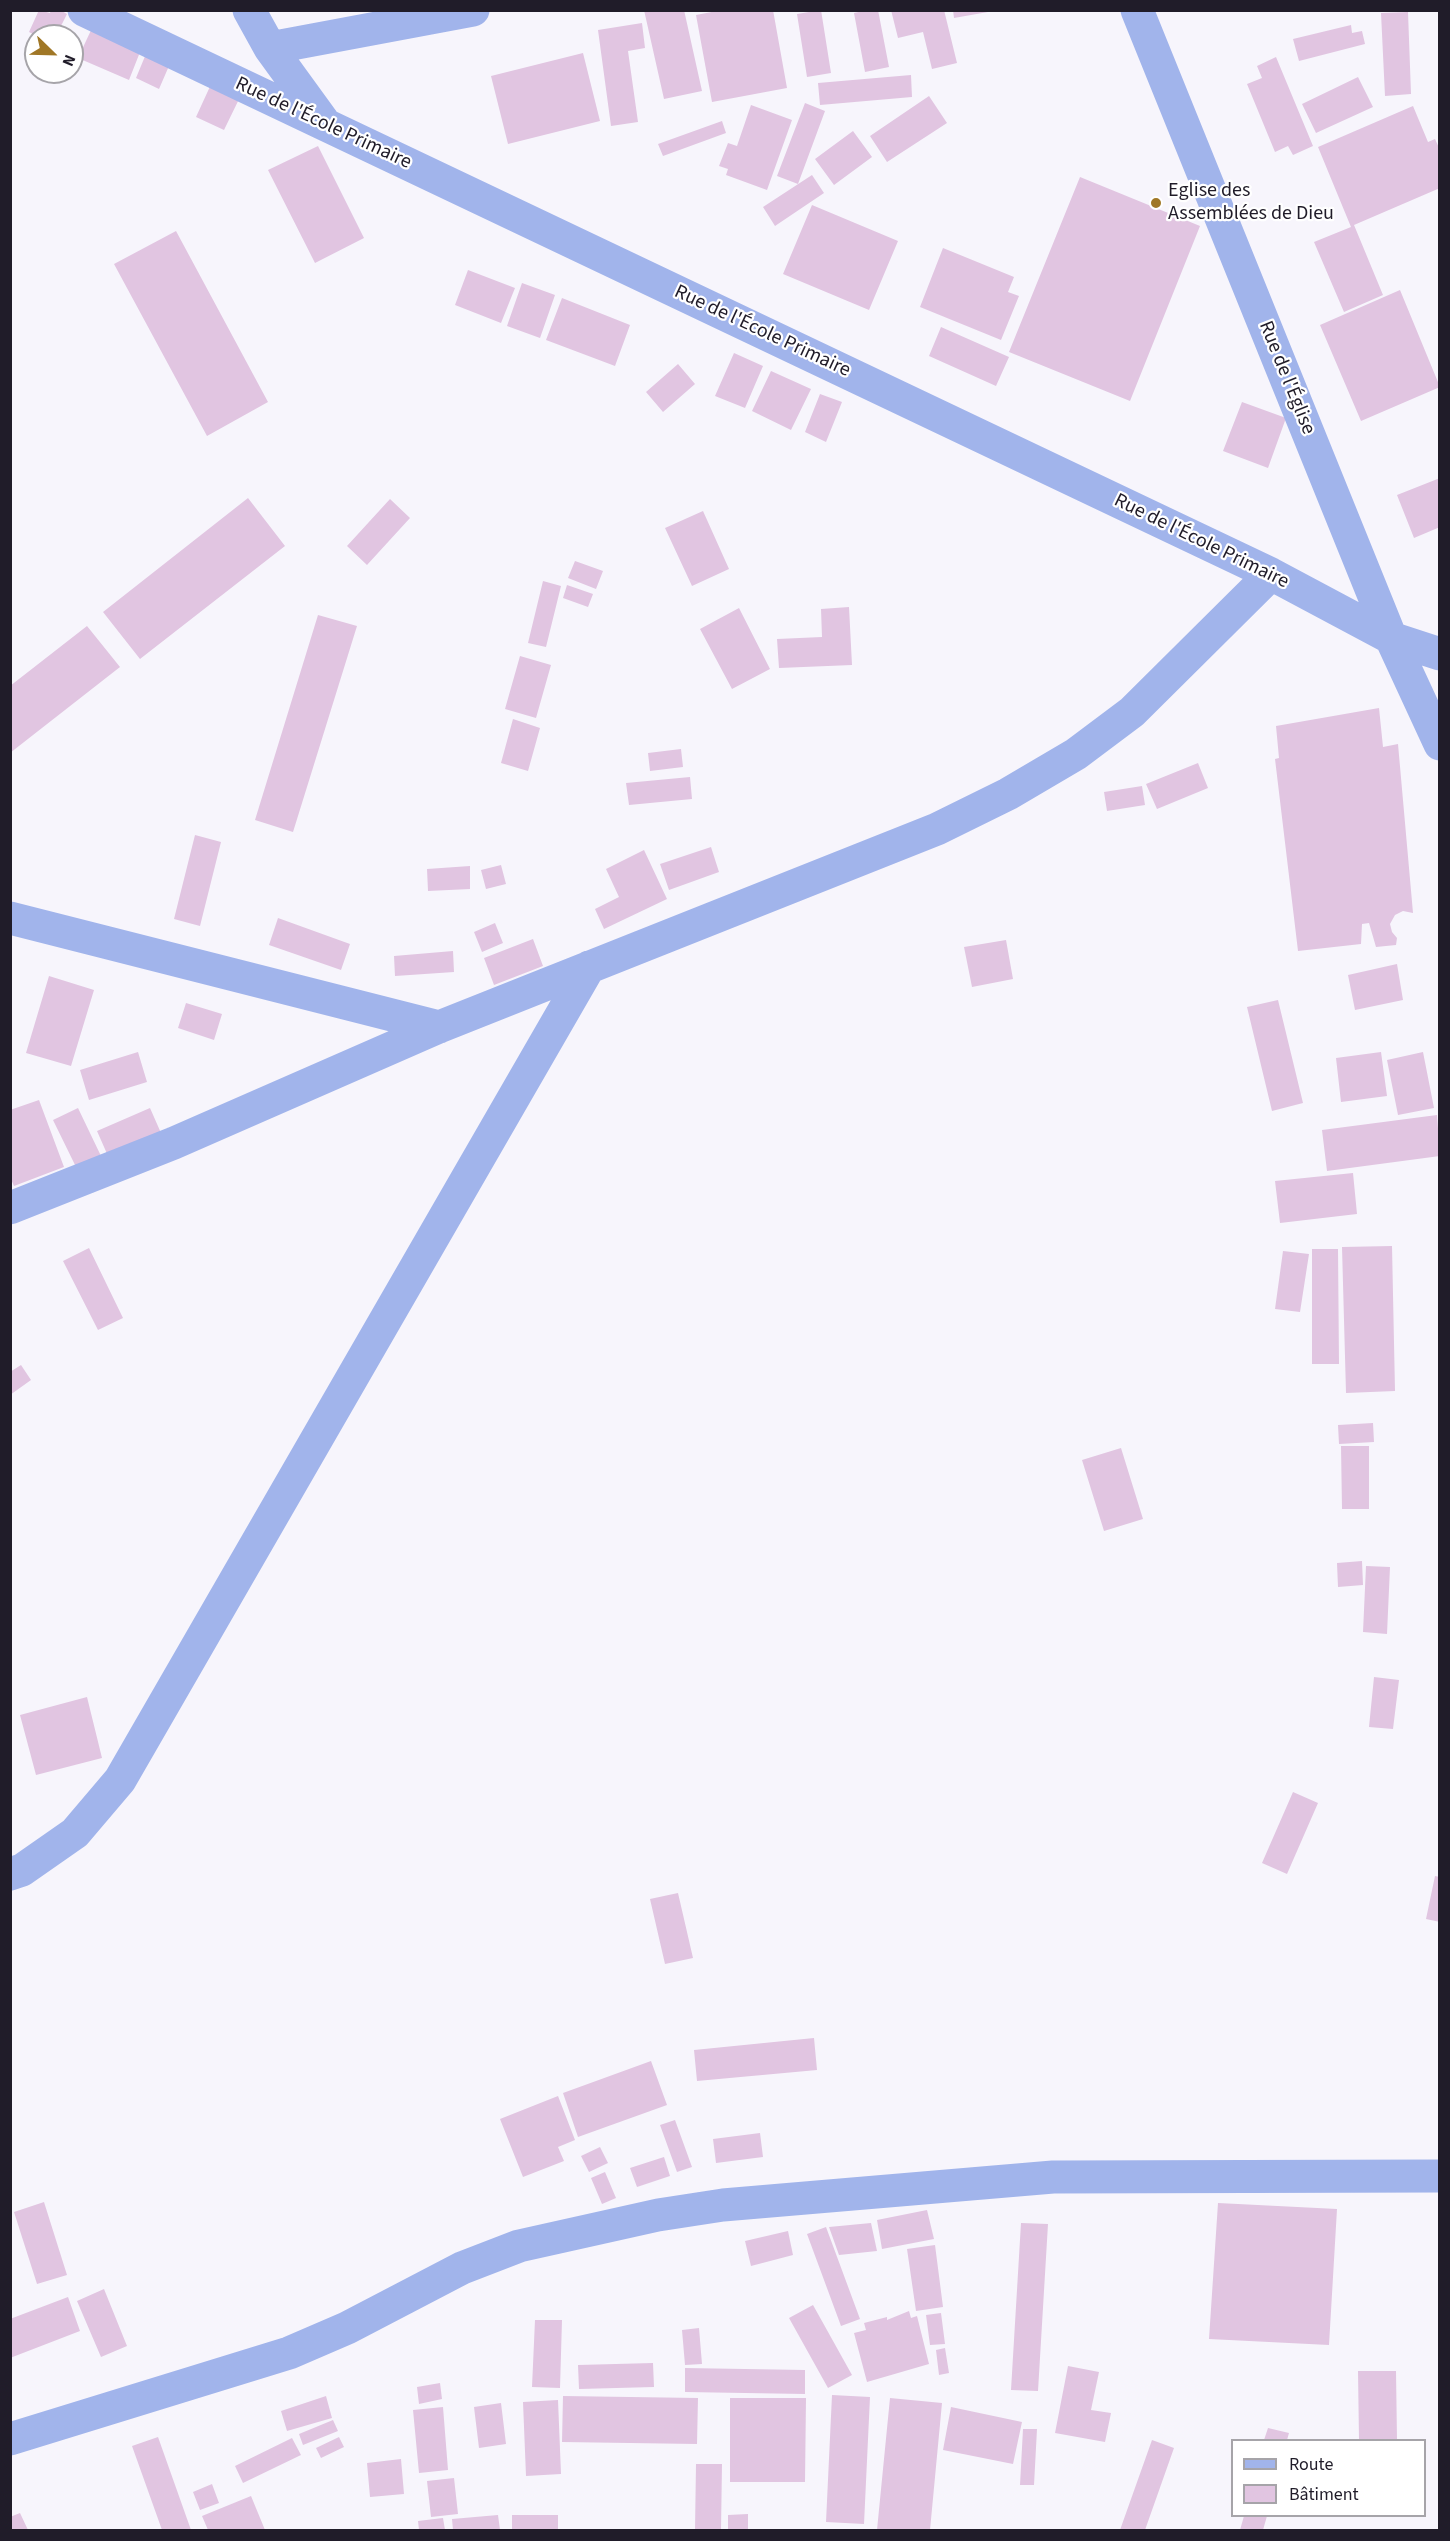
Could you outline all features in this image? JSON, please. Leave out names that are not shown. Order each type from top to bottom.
[{"type":"street","name":"Rue de l'École Primaire","points":[[84,10],[1270,574],[1391,638],[1440,654]]},
{"type":"street","points":[[249,10],[270,48],[326,124]]},
{"type":"street","points":[[270,48],[473,10]]},
{"type":"street","name":"Rue de l'Église","points":[[1137,10],[1391,638],[1440,744]]},
{"type":"street","points":[[10,1208],[174,1143],[439,1027],[937,829],[1008,794],[1076,754],[1132,712],[1270,574]]},
{"type":"street","points":[[10,918],[439,1027]]},
{"type":"street","points":[[10,1874],[22,1870],[75,1833],[120,1780],[589,967]]},
{"type":"street","points":[[10,2439],[289,2353],[347,2328],[462,2268],[519,2246],[658,2215],[723,2205],[1053,2177],[1440,2176]]},
{"type":"building","points":[[39,10],[50,13],[51,10],[60,10],[67,14],[62,24],[33,24]]},
{"type":"building","points":[[644,10],[684,10],[702,91],[664,99]]},
{"type":"building","points":[[722,10],[773,10],[787,88],[712,102],[696,15]]},
{"type":"building","points":[[821,10],[831,73],[807,77],[797,14]]},
{"type":"building","points":[[878,10],[889,67],[865,72],[854,13]]},
{"type":"building","points":[[891,10],[944,10],[957,63],[932,69],[923,32],[898,38]]},
{"type":"building","points":[[953,10],[988,10],[988,12],[954,18]]},
{"type":"building","points":[[1408,12],[1411,94],[1385,96],[1381,13]]},
{"type":"building","points":[[642,23],[645,48],[628,51],[638,122],[611,126],[598,30]]},
{"type":"building","points":[[1351,25],[1352,33],[1362,31],[1365,44],[1299,61],[1293,39]]},
{"type":"building","points":[[93,26],[142,47],[129,80],[84,61],[84,45]]},
{"type":"building","points":[[148,49],[172,59],[159,89],[136,78]]},
{"type":"building","points":[[583,53],[600,121],[508,144],[491,76]]},
{"type":"building","points":[[1276,57],[1313,146],[1293,155],[1288,146],[1275,152],[1247,84],[1262,78],[1257,66]]},
{"type":"building","points":[[911,75],[912,97],[820,105],[818,83]]},
{"type":"building","points":[[1358,77],[1373,107],[1316,133],[1302,104]]},
{"type":"building","points":[[213,80],[242,93],[224,130],[196,117]]},
{"type":"building","points":[[929,96],[947,123],[887,162],[870,136]]},
{"type":"building","points":[[805,103],[825,111],[798,184],[777,176]]},
{"type":"building","points":[[751,105],[792,120],[767,190],[726,175],[728,169],[719,166],[728,143],[737,146]]},
{"type":"building","points":[[1413,106],[1428,142],[1435,139],[1440,150],[1440,188],[1354,225],[1383,295],[1344,312],[1314,242],[1351,227],[1318,147]]},
{"type":"building","points":[[722,121],[726,133],[663,156],[658,144]]},
{"type":"building","points":[[853,131],[872,157],[834,185],[815,159]]},
{"type":"building","points":[[318,146],[364,238],[315,263],[268,170]]},
{"type":"building","points":[[812,175],[824,193],[775,226],[763,207]]},
{"type":"building","points":[[1080,177],[1200,226],[1130,401],[1009,352]]},
{"type":"building","points":[[812,205],[898,241],[869,310],[783,274]]},
{"type":"building","points":[[176,231],[268,402],[207,436],[114,264]]},
{"type":"building","points":[[943,248],[1014,277],[1008,292],[1019,296],[1001,340],[920,307]]},
{"type":"building","points":[[468,270],[515,288],[501,323],[455,305]]},
{"type":"building","points":[[522,283],[555,295],[540,338],[507,326]]},
{"type":"building","points":[[1400,290],[1440,387],[1361,421],[1320,325]]},
{"type":"building","points":[[562,298],[630,325],[615,366],[546,340]]},
{"type":"building","points":[[941,327],[1009,357],[996,386],[929,356]]},
{"type":"building","points":[[734,353],[763,366],[745,408],[715,396]]},
{"type":"building","points":[[678,364],[695,384],[663,412],[646,392]]},
{"type":"building","points":[[771,371],[811,389],[791,430],[752,411]]},
{"type":"building","points":[[820,394],[842,402],[826,442],[805,432]]},
{"type":"building","points":[[1242,402],[1286,418],[1268,468],[1223,451]]},
{"type":"building","points":[[1440,478],[1440,527],[1414,538],[1397,495]]},
{"type":"building","points":[[248,498],[285,546],[140,659],[103,612]]},
{"type":"building","points":[[390,499],[410,518],[367,565],[347,546]]},
{"type":"building","points":[[703,511],[729,569],[692,586],[665,528]]},
{"type":"building","points":[[575,561],[603,571],[596,589],[568,578]]},
{"type":"building","points":[[543,581],[561,586],[546,647],[528,643]]},
{"type":"building","points":[[567,585],[593,594],[588,607],[563,598]]},
{"type":"building","points":[[849,607],[852,665],[779,668],[777,639],[822,637],[821,609]]},
{"type":"building","points":[[739,608],[770,669],[732,689],[700,629]]},
{"type":"building","points":[[318,615],[357,626],[293,832],[255,820]]},
{"type":"building","points":[[87,626],[120,667],[10,753],[10,686]]},
{"type":"building","points":[[520,656],[551,665],[536,718],[505,709]]},
{"type":"building","points":[[1379,708],[1383,747],[1398,744],[1413,913],[1403,911],[1395,915],[1390,924],[1397,938],[1396,945],[1376,947],[1369,923],[1362,924],[1361,944],[1298,951],[1275,759],[1279,758],[1276,726]]},
{"type":"building","points":[[513,719],[540,728],[528,771],[501,763]]},
{"type":"building","points":[[681,749],[683,767],[650,771],[648,753]]},
{"type":"building","points":[[1198,763],[1208,788],[1157,809],[1146,784]]},
{"type":"building","points":[[690,777],[692,799],[629,805],[626,783]]},
{"type":"building","points":[[1142,786],[1145,805],[1107,811],[1104,792]]},
{"type":"building","points":[[195,835],[221,842],[200,926],[174,919]]},
{"type":"building","points":[[711,847],[719,872],[669,890],[660,864]]},
{"type":"building","points":[[644,850],[667,899],[604,929],[595,909],[619,897],[606,869]]},
{"type":"building","points":[[501,865],[506,884],[486,889],[481,870]]},
{"type":"building","points":[[470,866],[470,889],[428,891],[427,869]]},
{"type":"building","points":[[278,918],[350,944],[341,970],[269,945]]},
{"type":"building","points":[[495,923],[503,943],[482,952],[474,932]]},
{"type":"building","points":[[533,939],[543,966],[494,985],[484,958]]},
{"type":"building","points":[[1006,940],[1013,979],[972,987],[964,947]]},
{"type":"building","points":[[453,951],[454,972],[395,976],[394,956]]},
{"type":"building","points":[[1397,964],[1403,1000],[1355,1010],[1348,975]]},
{"type":"building","points":[[49,976],[94,990],[71,1066],[26,1053]]},
{"type":"building","points":[[1278,1000],[1303,1103],[1272,1111],[1247,1007]]},
{"type":"building","points":[[186,1003],[222,1014],[214,1040],[178,1028]]},
{"type":"building","points":[[138,1052],[147,1082],[89,1100],[80,1070]]},
{"type":"building","points":[[1381,1052],[1387,1096],[1341,1102],[1336,1058]]},
{"type":"building","points":[[1423,1052],[1434,1108],[1398,1115],[1387,1060]]},
{"type":"building","points":[[39,1100],[64,1167],[14,1186],[10,1177],[10,1110]]},
{"type":"building","points":[[78,1108],[101,1156],[76,1167],[53,1120]]},
{"type":"building","points":[[150,1108],[161,1133],[108,1156],[97,1131]]},
{"type":"building","points":[[1437,1115],[1440,1156],[1327,1171],[1322,1130]]},
{"type":"building","points":[[1353,1173],[1357,1214],[1280,1223],[1275,1181]]},
{"type":"building","points":[[1392,1246],[1395,1391],[1346,1393],[1342,1247]]},
{"type":"building","points":[[89,1248],[123,1318],[98,1330],[63,1261]]},
{"type":"building","points":[[1312,1249],[1338,1249],[1339,1364],[1312,1364]]},
{"type":"building","points":[[1283,1251],[1309,1254],[1300,1312],[1275,1309]]},
{"type":"building","points":[[21,1365],[31,1380],[10,1395],[10,1372]]},
{"type":"building","points":[[1373,1423],[1374,1442],[1339,1444],[1338,1425]]},
{"type":"building","points":[[1341,1446],[1369,1446],[1369,1509],[1342,1509]]},
{"type":"building","points":[[1121,1448],[1143,1519],[1104,1531],[1082,1460]]},
{"type":"building","points":[[1362,1561],[1363,1585],[1338,1587],[1337,1563]]},
{"type":"building","points":[[1366,1566],[1390,1567],[1387,1634],[1363,1632]]},
{"type":"building","points":[[1374,1677],[1399,1680],[1393,1729],[1369,1727]]},
{"type":"building","points":[[87,1697],[102,1758],[36,1775],[20,1715]]},
{"type":"building","points":[[1293,1792],[1318,1803],[1287,1874],[1262,1863]]},
{"type":"building","points":[[1435,1876],[1440,1877],[1440,1922],[1426,1919]]},
{"type":"building","points":[[678,1893],[693,1958],[665,1964],[650,1899]]},
{"type":"building","points":[[814,2038],[817,2070],[697,2081],[694,2050]]},
{"type":"building","points":[[651,2061],[667,2105],[578,2137],[563,2093]]},
{"type":"building","points":[[558,2096],[575,2140],[558,2147],[564,2161],[523,2177],[500,2119]]},
{"type":"building","points":[[675,2120],[692,2167],[677,2172],[660,2125]]},
{"type":"building","points":[[760,2133],[763,2157],[716,2163],[713,2139]]},
{"type":"building","points":[[600,2147],[608,2163],[589,2172],[581,2156]]},
{"type":"building","points":[[664,2157],[670,2176],[637,2187],[630,2168]]},
{"type":"building","points":[[605,2172],[616,2198],[602,2204],[591,2178]]},
{"type":"building","points":[[44,2202],[67,2275],[37,2284],[14,2212]]},
{"type":"building","points":[[1218,2203],[1337,2209],[1329,2345],[1209,2339]]},
{"type":"building","points":[[927,2210],[934,2239],[882,2249],[877,2220]]},
{"type":"building","points":[[871,2223],[877,2251],[839,2255],[829,2227]]},
{"type":"building","points":[[1021,2223],[1048,2224],[1038,2391],[1011,2390]]},
{"type":"building","points":[[826,2227],[860,2319],[841,2326],[807,2234]]},
{"type":"building","points":[[788,2231],[793,2255],[751,2266],[745,2241]]},
{"type":"building","points":[[935,2245],[943,2307],[916,2311],[907,2249]]},
{"type":"building","points":[[104,2289],[127,2346],[101,2357],[77,2301]]},
{"type":"building","points":[[68,2297],[80,2331],[10,2358],[10,2319]]},
{"type":"building","points":[[813,2305],[852,2375],[828,2388],[789,2318]]},
{"type":"building","points":[[909,2311],[911,2318],[917,2316],[929,2364],[867,2382],[854,2333],[866,2330],[864,2323],[887,2317],[887,2320]]},
{"type":"building","points":[[941,2313],[945,2344],[930,2345],[926,2315]]},
{"type":"building","points":[[535,2320],[562,2320],[560,2388],[532,2387]]},
{"type":"building","points":[[699,2328],[702,2364],[685,2365],[682,2330]]},
{"type":"building","points":[[945,2348],[949,2373],[939,2375],[936,2350]]},
{"type":"building","points":[[653,2363],[654,2387],[579,2389],[578,2365]]},
{"type":"building","points":[[1068,2366],[1099,2372],[1091,2410],[1111,2413],[1105,2442],[1055,2433]]},
{"type":"building","points":[[685,2368],[805,2370],[805,2394],[685,2392]]},
{"type":"building","points":[[1358,2371],[1396,2371],[1397,2439],[1359,2439]]},
{"type":"building","points":[[440,2383],[442,2399],[419,2404],[417,2387]]},
{"type":"building","points":[[832,2395],[870,2397],[864,2524],[826,2522]]},
{"type":"building","points":[[326,2396],[332,2418],[287,2431],[281,2411]]},
{"type":"building","points":[[563,2396],[698,2398],[697,2444],[562,2442]]},
{"type":"building","points":[[730,2398],[806,2398],[805,2482],[730,2482]]},
{"type":"building","points":[[890,2398],[942,2403],[930,2530],[877,2530]]},
{"type":"building","points":[[558,2400],[561,2474],[526,2476],[523,2402]]},
{"type":"building","points":[[501,2403],[506,2444],[479,2448],[474,2407]]},
{"type":"building","points":[[443,2407],[448,2470],[419,2473],[413,2410]]},
{"type":"building","points":[[951,2407],[1022,2422],[1013,2464],[943,2450]]},
{"type":"building","points":[[333,2420],[338,2431],[303,2445],[299,2434]]},
{"type":"building","points":[[1268,2428],[1289,2433],[1287,2439],[1264,2439]]},
{"type":"building","points":[[1023,2429],[1037,2429],[1034,2485],[1020,2485]]},
{"type":"building","points":[[158,2437],[191,2530],[162,2530],[132,2446]]},
{"type":"building","points":[[339,2437],[344,2447],[321,2458],[316,2448]]},
{"type":"building","points":[[292,2438],[301,2455],[243,2483],[235,2466]]},
{"type":"building","points":[[1152,2440],[1174,2448],[1145,2530],[1120,2530]]},
{"type":"building","points":[[401,2459],[404,2494],[370,2497],[367,2463]]},
{"type":"building","points":[[696,2464],[722,2464],[721,2530],[695,2530]]},
{"type":"building","points":[[454,2478],[458,2514],[431,2517],[427,2481]]},
{"type":"building","points":[[212,2484],[219,2503],[200,2510],[193,2492]]},
{"type":"building","points":[[251,2496],[265,2530],[208,2530],[202,2516]]},
{"type":"building","points":[[20,2513],[28,2530],[10,2530],[10,2517]]},
{"type":"building","points":[[748,2514],[748,2530],[728,2530],[728,2515]]},
{"type":"building","points":[[498,2515],[500,2530],[453,2530],[452,2519]]},
{"type":"building","points":[[512,2515],[558,2515],[558,2530],[512,2530]]},
{"type":"building","points":[[1244,2517],[1267,2517],[1263,2530],[1240,2530]]},
{"type":"building","points":[[443,2518],[445,2530],[419,2530],[418,2521]]},
{"type":"place","name":"Eglise des Assemblées de Dieu","points":[[1156,203]]}]
